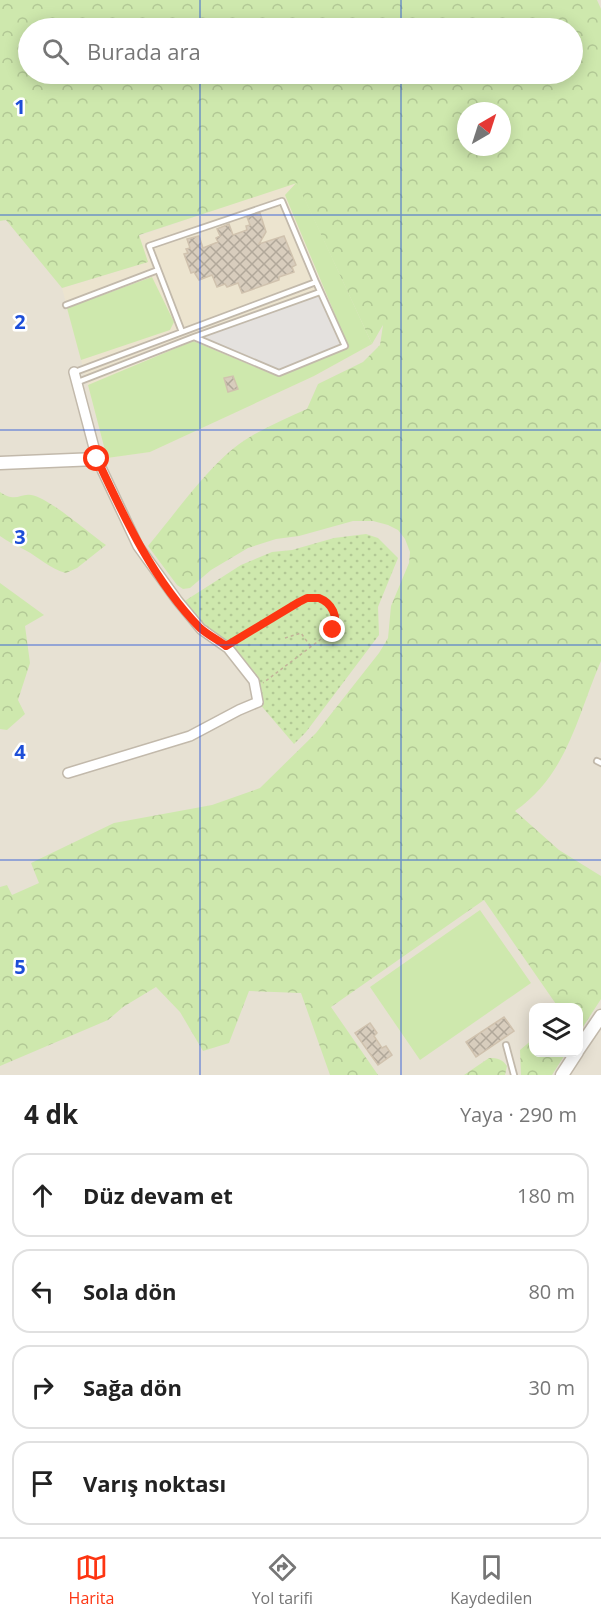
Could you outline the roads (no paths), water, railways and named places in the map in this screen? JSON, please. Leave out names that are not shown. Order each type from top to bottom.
[{"type":"street","points":[[68,773],[190,736],[258,702],[254,681],[226,646],[201,629],[138,546],[97,459],[74,372]]},
{"type":"street","points":[[0,463],[97,459]]},
{"type":"street","points":[[583,1043],[601,1016]]},
{"type":"street","points":[[562,1075],[574,1057]]},
{"type":"lane","points":[[182,332],[149,246],[282,201],[345,346],[279,373],[194,337]]},
{"type":"lane","points":[[66,305],[158,270]]},
{"type":"lane","points":[[74,372],[316,282]]},
{"type":"lane","points":[[78,382],[320,292]]},
{"type":"lane","points":[[506,1045],[514,1075]]}]
